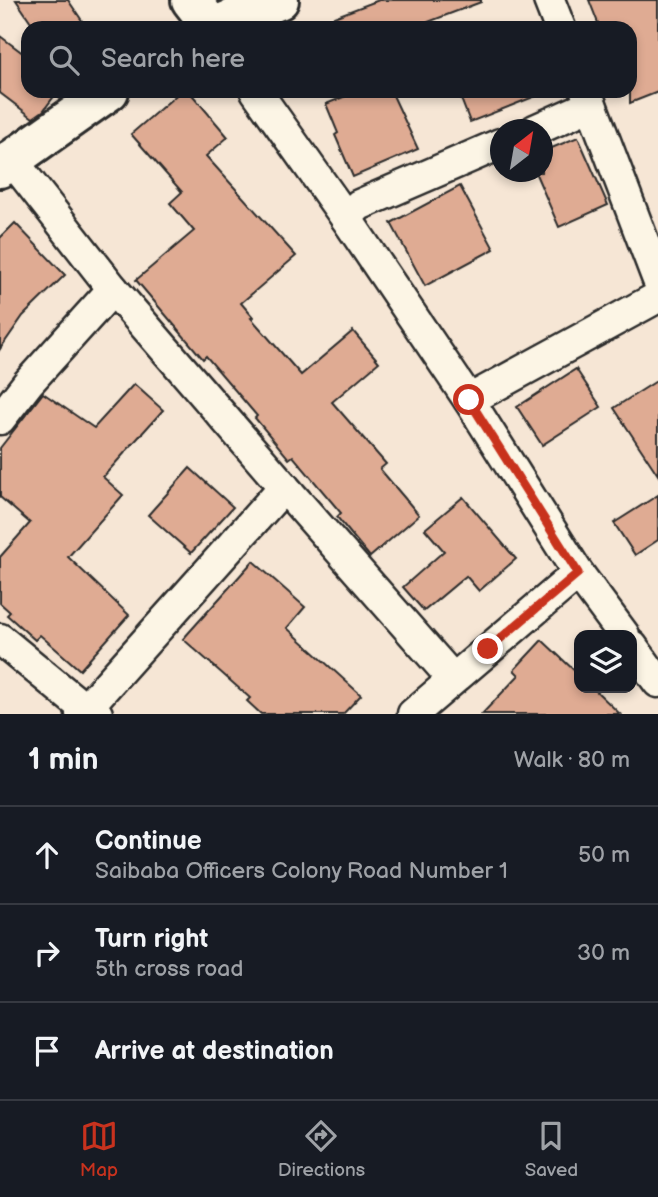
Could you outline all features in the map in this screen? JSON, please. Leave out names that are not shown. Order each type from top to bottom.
[{"type":"street","points":[[191,0],[207,21]]},
{"type":"street","points":[[229,21],[279,0]]},
{"type":"street","points":[[549,0],[557,21]]},
{"type":"street","points":[[99,98],[6,164],[453,679]]},
{"type":"street","points":[[261,98],[469,400],[578,573],[620,630]]},
{"type":"street","points":[[553,119],[588,98],[658,280]]},
{"type":"street","points":[[346,218],[359,205],[490,148]]},
{"type":"street","points":[[0,419],[28,383],[113,289]]},
{"type":"street","points":[[469,400],[658,297]]},
{"type":"street","points":[[0,639],[87,712],[284,487]]},
{"type":"street","points":[[413,714],[578,573]]},
{"type":"street","points":[[637,653],[658,682]]},
{"type":"building","points":[[16,0],[68,0],[82,21],[30,21]]},
{"type":"building","points":[[379,0],[481,0],[431,21],[323,21]]},
{"type":"building","points":[[589,0],[658,0],[658,92],[630,103],[630,98],[637,98],[637,21],[597,21]]},
{"type":"building","points":[[0,36],[21,52],[21,98],[53,98],[43,111],[33,118],[0,93]]},
{"type":"building","points":[[173,98],[195,98],[228,137],[206,156],[296,256],[241,303],[253,317],[251,318],[301,375],[353,331],[379,362],[332,402],[386,464],[380,469],[419,515],[370,557],[337,517],[341,513],[293,456],[289,459],[206,356],[203,359],[136,280],[194,231],[170,203],[182,192],[131,134]]},
{"type":"building","points":[[341,98],[394,98],[418,149],[353,177],[335,135],[338,133],[326,104]]},
{"type":"building","points":[[461,98],[531,98],[470,122]]},
{"type":"building","points":[[578,137],[608,205],[559,227],[539,182],[553,182],[553,147]]},
{"type":"building","points":[[460,186],[494,249],[425,286],[391,223]]},
{"type":"building","points":[[15,223],[65,275],[23,316],[0,349],[0,238]]},
{"type":"building","points":[[576,369],[601,407],[542,445],[517,407]]},
{"type":"building","points":[[658,380],[658,475],[614,408]]},
{"type":"building","points":[[134,384],[163,410],[103,477],[123,495],[68,557],[129,615],[80,670],[40,635],[35,640],[7,615],[10,612],[0,603],[0,557],[30,523],[0,497],[0,448],[43,393],[94,428]]},
{"type":"building","points":[[190,468],[233,507],[191,553],[148,515]]},
{"type":"building","points":[[658,495],[658,540],[635,555],[614,523]]},
{"type":"building","points":[[463,497],[516,559],[479,591],[466,576],[424,611],[403,587],[444,551],[425,529]]},
{"type":"building","points":[[253,561],[305,607],[287,628],[361,695],[343,714],[261,714],[247,701],[250,698],[183,639]]},
{"type":"building","points":[[542,640],[574,670],[574,693],[598,693],[620,714],[482,714],[519,675],[514,670]]},
{"type":"route","points":[[469,400],[578,573],[488,649]]}]
